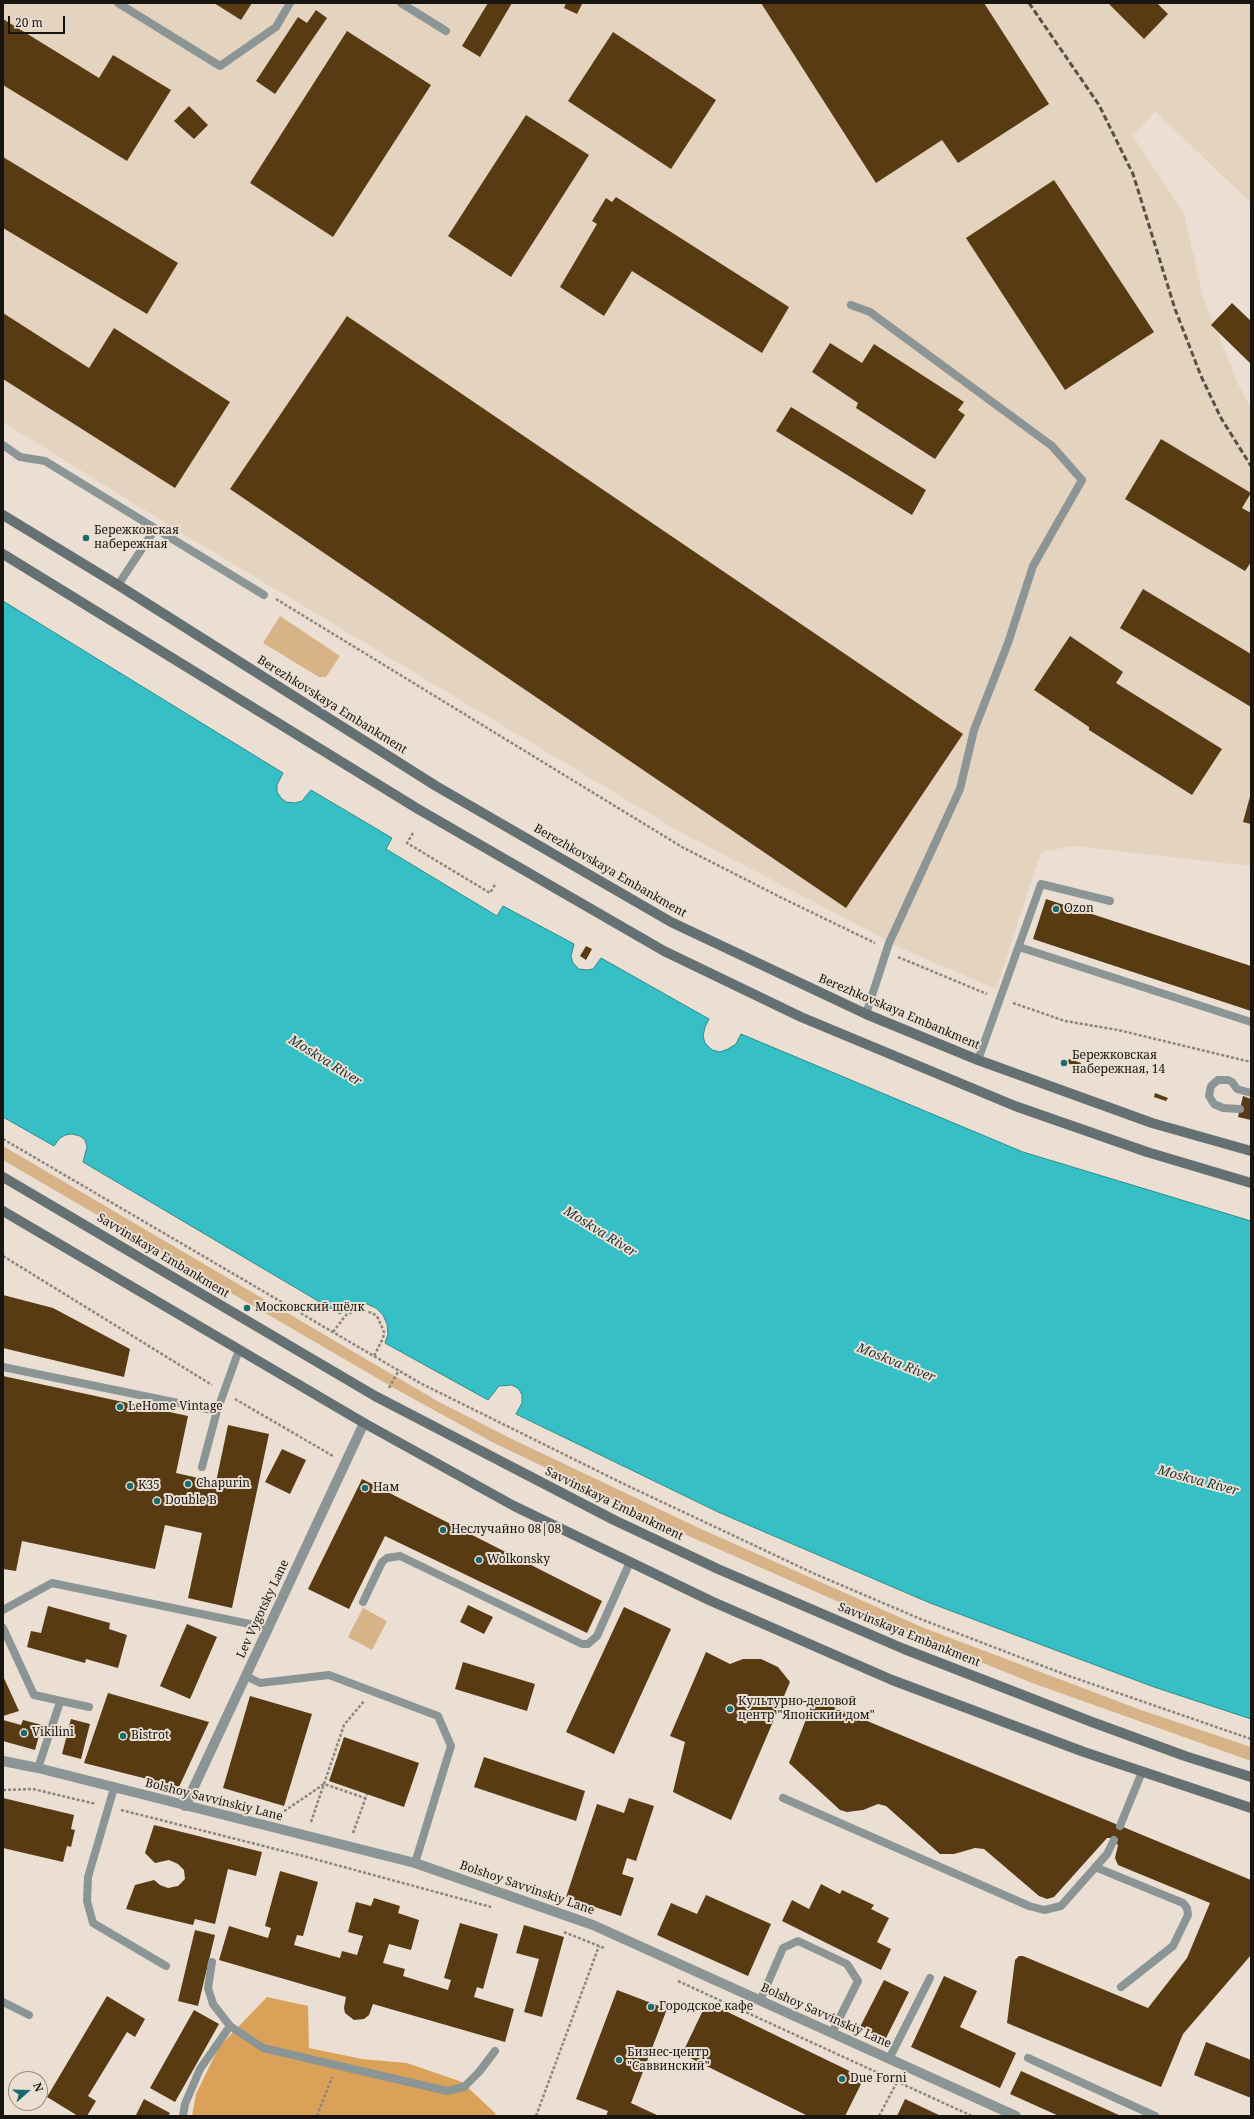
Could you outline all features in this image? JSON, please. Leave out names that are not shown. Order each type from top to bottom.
[{"type":"main road","name":"Berezhkovskaya Embankment","points":[[3,515],[118,585],[436,786],[664,918],[866,1014],[978,1060],[1152,1123],[1251,1151]]},
{"type":"main road","points":[[3,554],[418,809],[664,951],[801,1018],[1015,1106],[1147,1152],[1251,1183]]},
{"type":"main road","name":"Savvinskaya Embankment","points":[[3,1177],[376,1396],[614,1520],[718,1569],[904,1649],[1092,1722],[1185,1756],[1251,1777]]},
{"type":"main road","points":[[3,1211],[364,1423],[514,1506],[711,1601],[892,1680],[1142,1772],[1251,1808]]},
{"type":"street","name":"Lev Vygotsky Lane","points":[[185,1806],[364,1423]]},
{"type":"street","name":"Bolshoy Savvinskiy Lane","points":[[3,1761],[38,1768],[415,1863],[593,1925],[1016,2116]]},
{"type":"lane","points":[[118,3],[220,66],[276,27],[290,3]]},
{"type":"lane","points":[[401,3],[446,31]]},
{"type":"lane","points":[[851,305],[870,312],[1052,446],[1082,480],[1033,566],[1008,643],[974,730],[960,789],[888,950],[871,994],[866,1014]]},
{"type":"lane","points":[[3,445],[20,457],[45,462],[264,595]]},
{"type":"lane","points":[[118,585],[155,529]]},
{"type":"lane","points":[[978,1060],[1041,884],[1110,902]]},
{"type":"lane","points":[[1019,946],[1251,1022]]},
{"type":"lane","points":[[1240,1109],[1223,1108],[1214,1104],[1209,1096],[1211,1086],[1218,1080],[1228,1080],[1232,1082],[1237,1089],[1251,1093]]},
{"type":"lane","points":[[202,1467],[223,1392],[239,1350]]},
{"type":"lane","points":[[3,1367],[217,1411]]},
{"type":"lane","points":[[363,1602],[382,1562],[387,1558],[400,1556],[582,1644],[588,1644],[598,1636],[630,1562]]},
{"type":"lane","points":[[3,1610],[52,1583],[269,1628]]},
{"type":"lane","points":[[3,1628],[34,1695],[89,1708]]},
{"type":"lane","points":[[246,1676],[260,1683],[329,1675],[438,1716],[451,1746],[415,1863]]},
{"type":"lane","points":[[38,1768],[60,1702]]},
{"type":"lane","points":[[1120,1826],[1142,1772]]},
{"type":"lane","points":[[114,1788],[88,1877],[87,1901],[93,1923],[166,1966]]},
{"type":"lane","points":[[783,1798],[1029,1906],[1044,1910],[1061,1906],[1107,1854],[1114,1840]]},
{"type":"lane","points":[[1095,1867],[1183,1903],[1187,1908],[1188,1915],[1173,1946],[1121,1987]]},
{"type":"lane","points":[[760,2001],[783,1948],[798,1941],[848,1964],[858,1980],[832,2033]]},
{"type":"lane","points":[[212,1962],[208,1988],[213,2004],[230,2026],[263,2048],[447,2091],[464,2087],[479,2072],[495,2051]]},
{"type":"lane","points":[[890,2059],[930,1978]]},
{"type":"lane","points":[[3,2002],[29,2015]]},
{"type":"lane","points":[[183,2116],[185,2104],[200,2069],[213,2048],[230,2026]]},
{"type":"lane","points":[[1028,2058],[1155,2116]]},
{"type":"path","points":[[264,595],[283,604],[682,847],[888,950],[898,957],[960,984],[1065,1021],[1118,1030],[1251,1062]]},
{"type":"path","points":[[413,833],[407,843],[490,893],[496,883]]},
{"type":"path","points":[[3,1139],[374,1356],[509,1429],[815,1574],[923,1620],[1069,1676],[1251,1739]]},
{"type":"path","points":[[3,1256],[223,1392],[335,1457]]},
{"type":"path","points":[[333,1332],[346,1315],[352,1312],[359,1310],[373,1314],[378,1318],[384,1332],[383,1338],[374,1356]]},
{"type":"path","points":[[387,1392],[399,1370]]},
{"type":"path","points":[[311,1822],[344,1725],[372,1691]]},
{"type":"path","points":[[324,1784],[365,1798]]},
{"type":"path","points":[[279,1814],[324,1784]]},
{"type":"path","points":[[3,1790],[33,1789],[308,1857],[496,1908]]},
{"type":"path","points":[[353,1833],[367,1794]]},
{"type":"path","points":[[559,1930],[607,1949]]},
{"type":"path","points":[[536,2116],[599,1946]]},
{"type":"path","points":[[672,1979],[972,2116]]},
{"type":"path","points":[[317,2116],[337,2066]]},
{"type":"path","points":[[879,2116],[897,2082]]},
{"type":"shaded area","points":[[3,3],[1251,3],[1251,203],[1155,111],[1133,136],[1184,214],[1203,297],[1238,384],[1251,408],[1251,866],[1073,846],[1041,852],[996,989],[886,942],[885,939],[682,833],[175,529],[3,422]]},
{"type":"shaded area","points":[[280,616],[340,656],[326,677],[319,677],[263,643]]},
{"type":"shaded area","points":[[3,1146],[439,1402],[514,1440],[701,1529],[924,1628],[1141,1710],[1251,1747],[1251,1761],[1035,1684],[921,1638],[691,1537],[492,1442],[394,1388],[3,1160]]},
{"type":"shaded area","points":[[363,1608],[387,1621],[372,1650],[348,1637]]},
{"type":"shaded area","points":[[267,1997],[308,2006],[309,2048],[362,2059],[407,2063],[462,2082],[495,2113],[496,2116],[192,2116],[196,2094],[219,2047]]},
{"type":"water","name":"Moskva River","points":[[3,601],[283,773],[277,785],[277,792],[286,802],[294,803],[302,801],[311,790],[392,838],[386,849],[497,916],[503,906],[574,944],[571,956],[573,963],[579,969],[593,969],[601,958],[709,1019],[703,1036],[705,1043],[712,1050],[720,1052],[728,1049],[736,1044],[741,1034],[1023,1152],[1251,1221],[1251,1719],[1154,1687],[930,1603],[718,1512],[516,1414],[522,1403],[522,1395],[519,1389],[512,1385],[499,1386],[488,1400],[385,1343],[388,1334],[387,1324],[383,1315],[376,1308],[367,1304],[357,1304],[348,1307],[340,1314],[83,1162],[87,1147],[85,1140],[80,1136],[72,1134],[65,1135],[59,1139],[54,1146],[3,1117]]},
{"type":"building","points":[[214,3],[252,3],[241,20]]},
{"type":"building","points":[[488,3],[512,3],[480,57],[462,46]]},
{"type":"building","points":[[566,3],[582,4],[577,14],[564,8]]},
{"type":"building","points":[[761,3],[984,3],[1049,104],[958,163],[942,140],[876,183]]},
{"type":"building","points":[[1108,3],[1157,3],[1168,14],[1144,39]]},
{"type":"building","points":[[316,10],[327,18],[275,94],[256,81],[298,17],[307,23]]},
{"type":"building","points":[[3,19],[99,78],[113,55],[171,90],[127,161],[3,85]]},
{"type":"building","points":[[347,31],[431,85],[333,237],[250,183]]},
{"type":"building","points":[[613,32],[716,100],[671,169],[568,101]]},
{"type":"building","points":[[189,106],[208,125],[194,139],[174,121]]},
{"type":"building","points":[[526,115],[589,155],[511,277],[448,236]]},
{"type":"building","points":[[3,157],[178,263],[147,314],[3,228]]},
{"type":"building","points":[[1054,180],[1154,332],[1065,390],[966,238]]},
{"type":"building","points":[[616,197],[789,307],[762,353],[632,271],[604,316],[560,287],[597,224],[592,221],[606,198],[612,202]]},
{"type":"building","points":[[1232,303],[1251,321],[1251,364],[1211,325]]},
{"type":"building","points":[[3,313],[89,368],[114,328],[230,402],[175,488],[3,379]]},
{"type":"building","points":[[347,316],[963,734],[846,908],[230,489]]},
{"type":"building","points":[[830,343],[862,363],[874,344],[964,402],[958,410],[965,415],[935,459],[856,408],[858,403],[812,372]]},
{"type":"building","points":[[791,407],[926,490],[912,515],[776,431]]},
{"type":"building","points":[[1161,439],[1251,493],[1242,508],[1251,513],[1251,562],[1245,571],[1125,499]]},
{"type":"building","points":[[1143,589],[1251,654],[1251,707],[1120,628]]},
{"type":"building","points":[[1070,636],[1123,672],[1116,683],[1222,749],[1192,795],[1089,730],[1089,727],[1034,690]]},
{"type":"building","points":[[1251,793],[1251,824],[1243,822]]},
{"type":"building","points":[[1046,899],[1251,966],[1251,1011],[1033,939]]},
{"type":"building","points":[[586,946],[592,949],[586,960],[580,956]]},
{"type":"building","points":[[1069,1059],[1081,1063],[1080,1067],[1067,1063]]},
{"type":"building","points":[[1155,1093],[1168,1098],[1166,1101],[1154,1097]]},
{"type":"building","points":[[1243,1096],[1251,1099],[1251,1120],[1238,1117]]},
{"type":"building","points":[[3,1295],[53,1308],[130,1349],[124,1377],[3,1348]]},
{"type":"building","points":[[3,1376],[188,1416],[176,1473],[216,1482],[228,1425],[269,1434],[232,1608],[188,1598],[202,1533],[165,1525],[155,1569],[22,1541],[16,1571],[3,1569]]},
{"type":"building","points":[[282,1449],[306,1460],[290,1494],[265,1482]]},
{"type":"building","points":[[362,1479],[602,1601],[587,1633],[385,1536],[349,1609],[308,1589]]},
{"type":"building","points":[[468,1605],[493,1617],[484,1634],[460,1622]]},
{"type":"building","points":[[48,1606],[110,1623],[109,1629],[127,1635],[118,1668],[86,1659],[85,1663],[27,1647],[31,1631],[41,1633]]},
{"type":"building","points":[[624,1607],[671,1629],[614,1754],[566,1732]]},
{"type":"building","points":[[187,1624],[217,1637],[190,1699],[160,1686]]},
{"type":"building","name":"Культурно-деловой центр \"Японский дом\"","points":[[706,1652],[730,1664],[743,1659],[761,1659],[778,1667],[790,1682],[731,1820],[673,1792],[685,1742],[670,1736]]},
{"type":"building","points":[[463,1662],[535,1684],[527,1711],[455,1689]]},
{"type":"building","points":[[3,1676],[19,1711],[3,1716]]},
{"type":"building","points":[[108,1693],[209,1722],[179,1787],[84,1763]]},
{"type":"building","points":[[250,1696],[312,1714],[284,1806],[223,1788]]},
{"type":"building","points":[[814,1699],[1251,1880],[1251,1955],[1183,2034],[1161,2087],[1007,2023],[1015,1960],[1019,1956],[1023,1956],[1148,2008],[1187,1958],[1210,1903],[1118,1865],[1115,1858],[1118,1845],[1111,1838],[1107,1838],[1054,1897],[1047,1899],[1039,1896],[984,1849],[975,1848],[954,1854],[940,1854],[886,1806],[878,1804],[863,1810],[847,1812],[840,1810],[789,1763]]},
{"type":"building","points":[[71,1719],[90,1724],[81,1759],[62,1754]]},
{"type":"building","points":[[3,1720],[21,1725],[23,1720],[42,1725],[35,1750],[3,1741]]},
{"type":"building","points":[[344,1737],[419,1763],[404,1807],[329,1781]]},
{"type":"building","points":[[484,1757],[585,1791],[576,1821],[474,1787]]},
{"type":"building","points":[[3,1798],[74,1815],[71,1829],[75,1830],[71,1847],[67,1846],[63,1862],[3,1848]]},
{"type":"building","points":[[629,1798],[654,1806],[636,1861],[627,1858],[622,1874],[634,1878],[621,1916],[566,1897],[597,1804],[624,1813]]},
{"type":"building","points":[[154,1825],[262,1852],[256,1876],[228,1869],[215,1924],[195,1919],[193,1925],[126,1909],[135,1885],[154,1880],[160,1885],[168,1888],[178,1886],[185,1879],[184,1870],[178,1864],[169,1860],[155,1863],[145,1853]]},
{"type":"building","points":[[280,1871],[318,1882],[303,1936],[297,1935],[294,1945],[340,1958],[342,1951],[357,1955],[363,1936],[348,1932],[356,1902],[371,1906],[374,1898],[400,1906],[398,1913],[419,1920],[411,1950],[389,1944],[383,1963],[405,1969],[403,1976],[448,1990],[451,1980],[444,1978],[460,1923],[498,1934],[483,1989],[477,1987],[474,1997],[514,2009],[505,2042],[373,2004],[369,2015],[364,2019],[354,2020],[345,2013],[344,2008],[346,1997],[219,1960],[229,1926],[268,1938],[271,1928],[265,1926]]},
{"type":"building","points":[[821,1884],[840,1894],[842,1890],[874,1905],[871,1909],[889,1918],[877,1942],[891,1949],[881,1970],[782,1921],[792,1900],[809,1909]]},
{"type":"building","points":[[706,1895],[771,1924],[748,1976],[657,1935],[671,1903],[697,1914]]},
{"type":"building","points":[[524,1925],[564,1937],[542,2017],[524,2012],[539,1959],[516,1953]]},
{"type":"building","points":[[195,1930],[215,1935],[198,2006],[178,2001]]},
{"type":"building","points":[[944,1976],[977,1991],[960,2027],[1016,2053],[1000,2088],[911,2047]]},
{"type":"building","points":[[884,1980],[909,1992],[885,2040],[860,2027]]},
{"type":"building","name":"Бизнес-центр \"Саввинский\"","points":[[617,1990],[667,2009],[631,2103],[659,2116],[606,2116],[608,2111],[576,2099]]},
{"type":"building","points":[[107,1996],[145,2019],[135,2037],[127,2032],[88,2096],[96,2101],[87,2116],[78,2116],[48,2098]]},
{"type":"building","points":[[707,2002],[864,2078],[845,2116],[808,2116],[682,2054]]},
{"type":"building","points":[[194,2010],[219,2024],[175,2102],[150,2088]]},
{"type":"building","points":[[1206,2042],[1251,2060],[1251,2098],[1194,2075]]},
{"type":"building","points":[[1021,2071],[1121,2116],[1059,2116],[1010,2094]]},
{"type":"building","points":[[144,2099],[170,2113],[168,2116],[136,2115]]},
{"type":"building","points":[[905,2099],[941,2116],[897,2116]]},
{"type":"railway","points":[[1029,3],[1099,105],[1133,174],[1175,309],[1201,376],[1221,418],[1251,466]]},
{"type":"place","name":"Бережковская набережная","points":[[86,538]]},
{"type":"place","name":"Ozon","points":[[1056,909]]},
{"type":"place","name":"Бережковская набережная, 14","points":[[1064,1063]]},
{"type":"place","name":"Московский шёлк","points":[[247,1308]]},
{"type":"place","name":"LeHome Vintage","points":[[120,1407]]},
{"type":"place","name":"Chapurin","points":[[188,1484]]},
{"type":"place","name":"K35","points":[[130,1486]]},
{"type":"place","name":"Нам","points":[[365,1488]]},
{"type":"place","name":"Double B","points":[[157,1501]]},
{"type":"place","name":"Неслучайно 08|08","points":[[443,1530]]},
{"type":"place","name":"Wolkonsky","points":[[479,1560]]},
{"type":"place","name":"Культурно-деловой центр \"Японский дом\"","points":[[730,1709]]},
{"type":"place","name":"Vikilini","points":[[24,1733]]},
{"type":"place","name":"Bistrot","points":[[123,1736]]},
{"type":"place","name":"Городское кафе","points":[[651,2007]]},
{"type":"place","name":"Бизнес-центр \"Саввинский\"","points":[[619,2060]]},
{"type":"place","name":"Due Forni","points":[[842,2079]]}]
